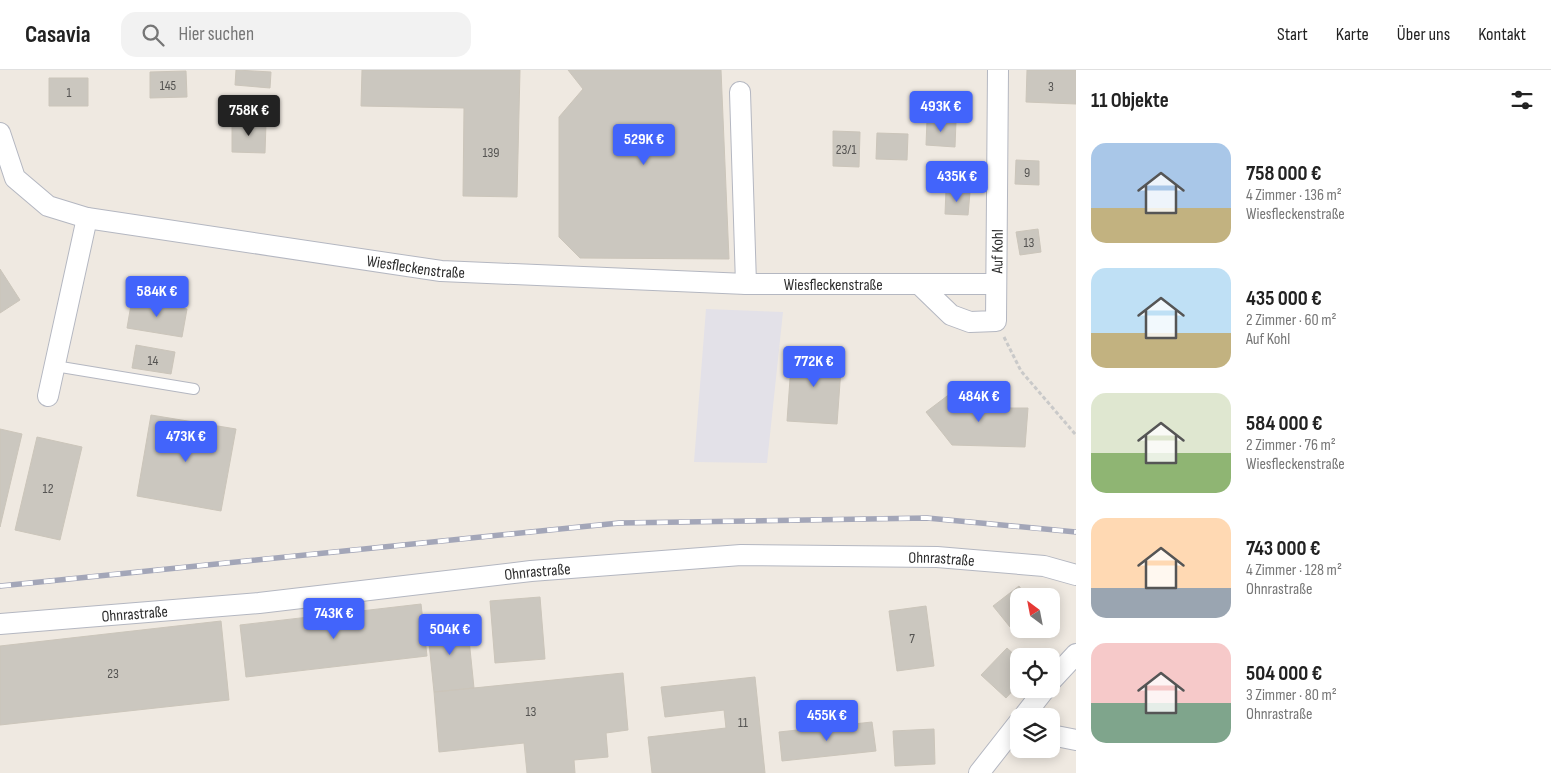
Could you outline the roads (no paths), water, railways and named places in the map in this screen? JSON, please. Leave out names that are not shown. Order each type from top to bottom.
[{"type":"street","name":"Auf Kohl","points":[[996,284],[998,70]]},
{"type":"street","points":[[740,92],[746,284]]},
{"type":"street","name":"Wiesfleckenstraße","points":[[0,134],[15,178],[48,206],[87,218],[441,271],[746,284],[996,284]]},
{"type":"street","points":[[48,396],[87,218]]},
{"type":"street","points":[[920,285],[951,315],[970,322],[996,321],[996,284]]},
{"type":"street","name":"Ohnrastraße","points":[[0,624],[259,603],[531,571],[741,555],[937,557],[1044,566],[1076,575]]},
{"type":"street","points":[[1060,671],[1076,654]]},
{"type":"street","points":[[979,773],[1010,735]]},
{"type":"street","points":[[1060,737],[1076,740]]},
{"type":"lane","points":[[55,366],[194,388]]},
{"type":"railway","points":[[0,586],[619,523],[927,518],[1076,532]]}]
